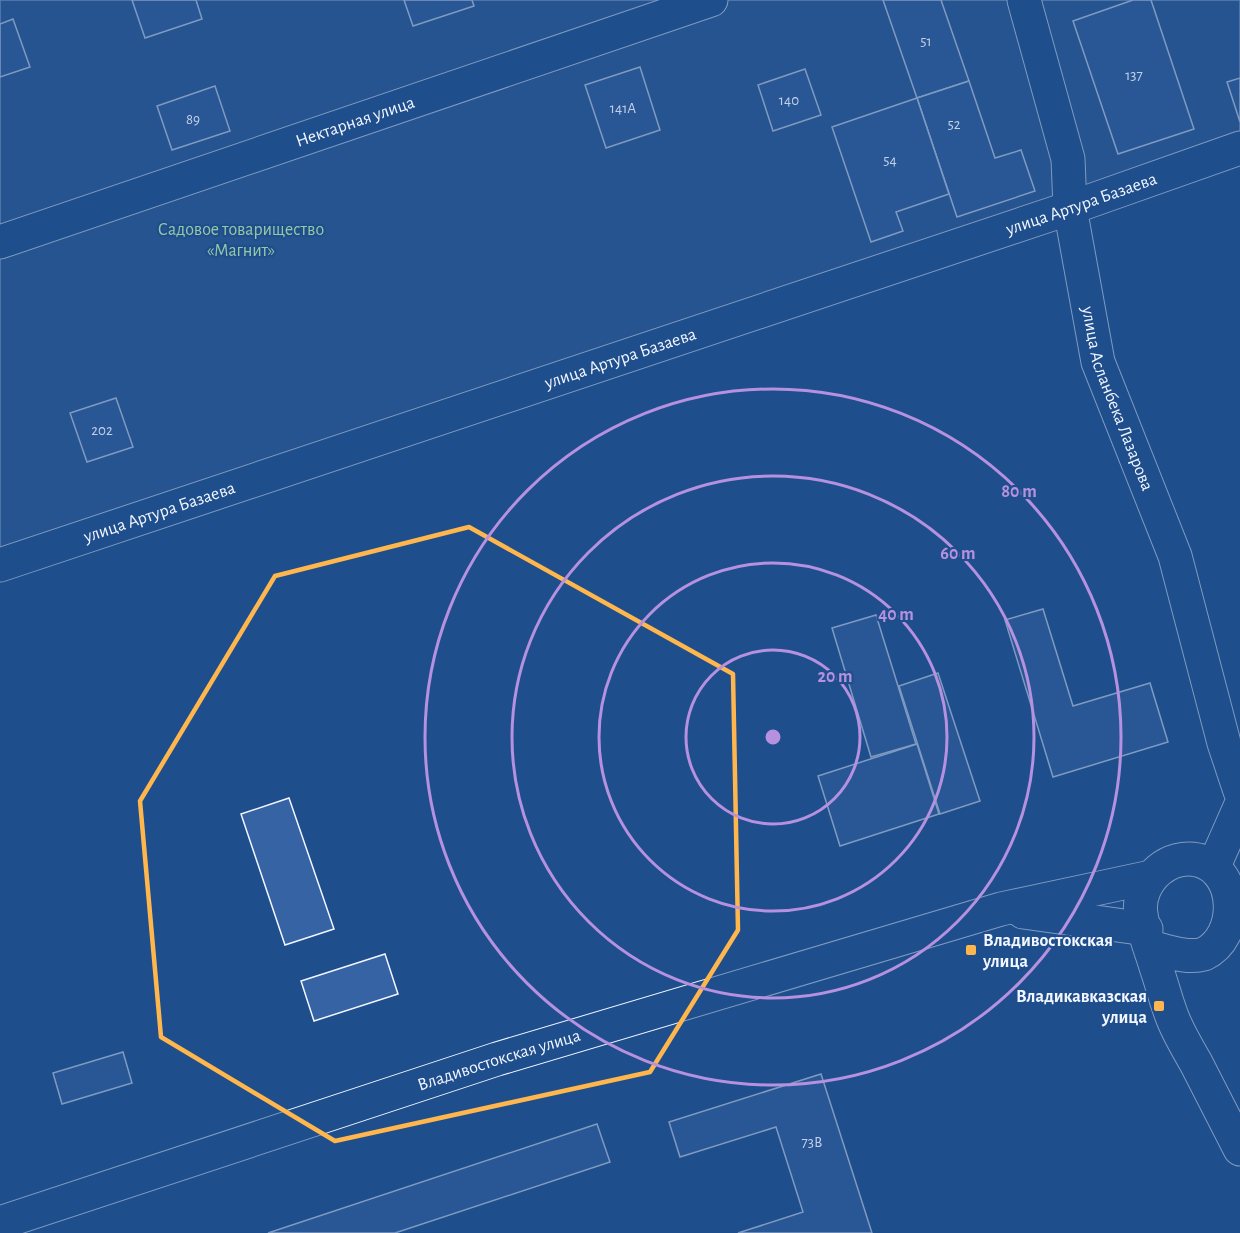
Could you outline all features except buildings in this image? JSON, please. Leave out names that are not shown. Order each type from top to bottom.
[{"type":"street","name":"Нектарная улица","points":[[0,242],[711,0]]},
{"type":"street","name":"улица Асланбека Лазарова","points":[[1024,0],[1068,159],[1070,208],[1098,362],[1175,556],[1224,743],[1240,791]]},
{"type":"street","name":"улица Артура Базаева","points":[[0,566],[1070,208],[1240,148]]},
{"type":"street","points":[[1214,866],[1240,807]]},
{"type":"street","name":"Владивостокская улица","points":[[0,1223],[496,1059],[1000,909],[1151,877],[1167,864],[1180,860],[1196,860],[1221,871],[1232,885],[1238,910],[1229,934],[1220,945],[1204,954],[1184,955],[1148,938],[1000,909]]},
{"type":"street","points":[[1151,877],[1143,892],[1141,913],[1173,1019],[1240,1149]]},
{"type":"highlighted area","points":[[469,527],[733,674],[738,930],[650,1072],[335,1141],[161,1037],[140,801],[275,576]]},
{"type":"shaded area","name":"Садовое товарищество «Магнит»","points":[[0,0],[1240,0],[1240,155],[0,574]]},
{"type":"place","name":"Владивостокская улица","points":[[971,950]]},
{"type":"place","name":"Владикавказская улица","points":[[1159,1006]]}]
